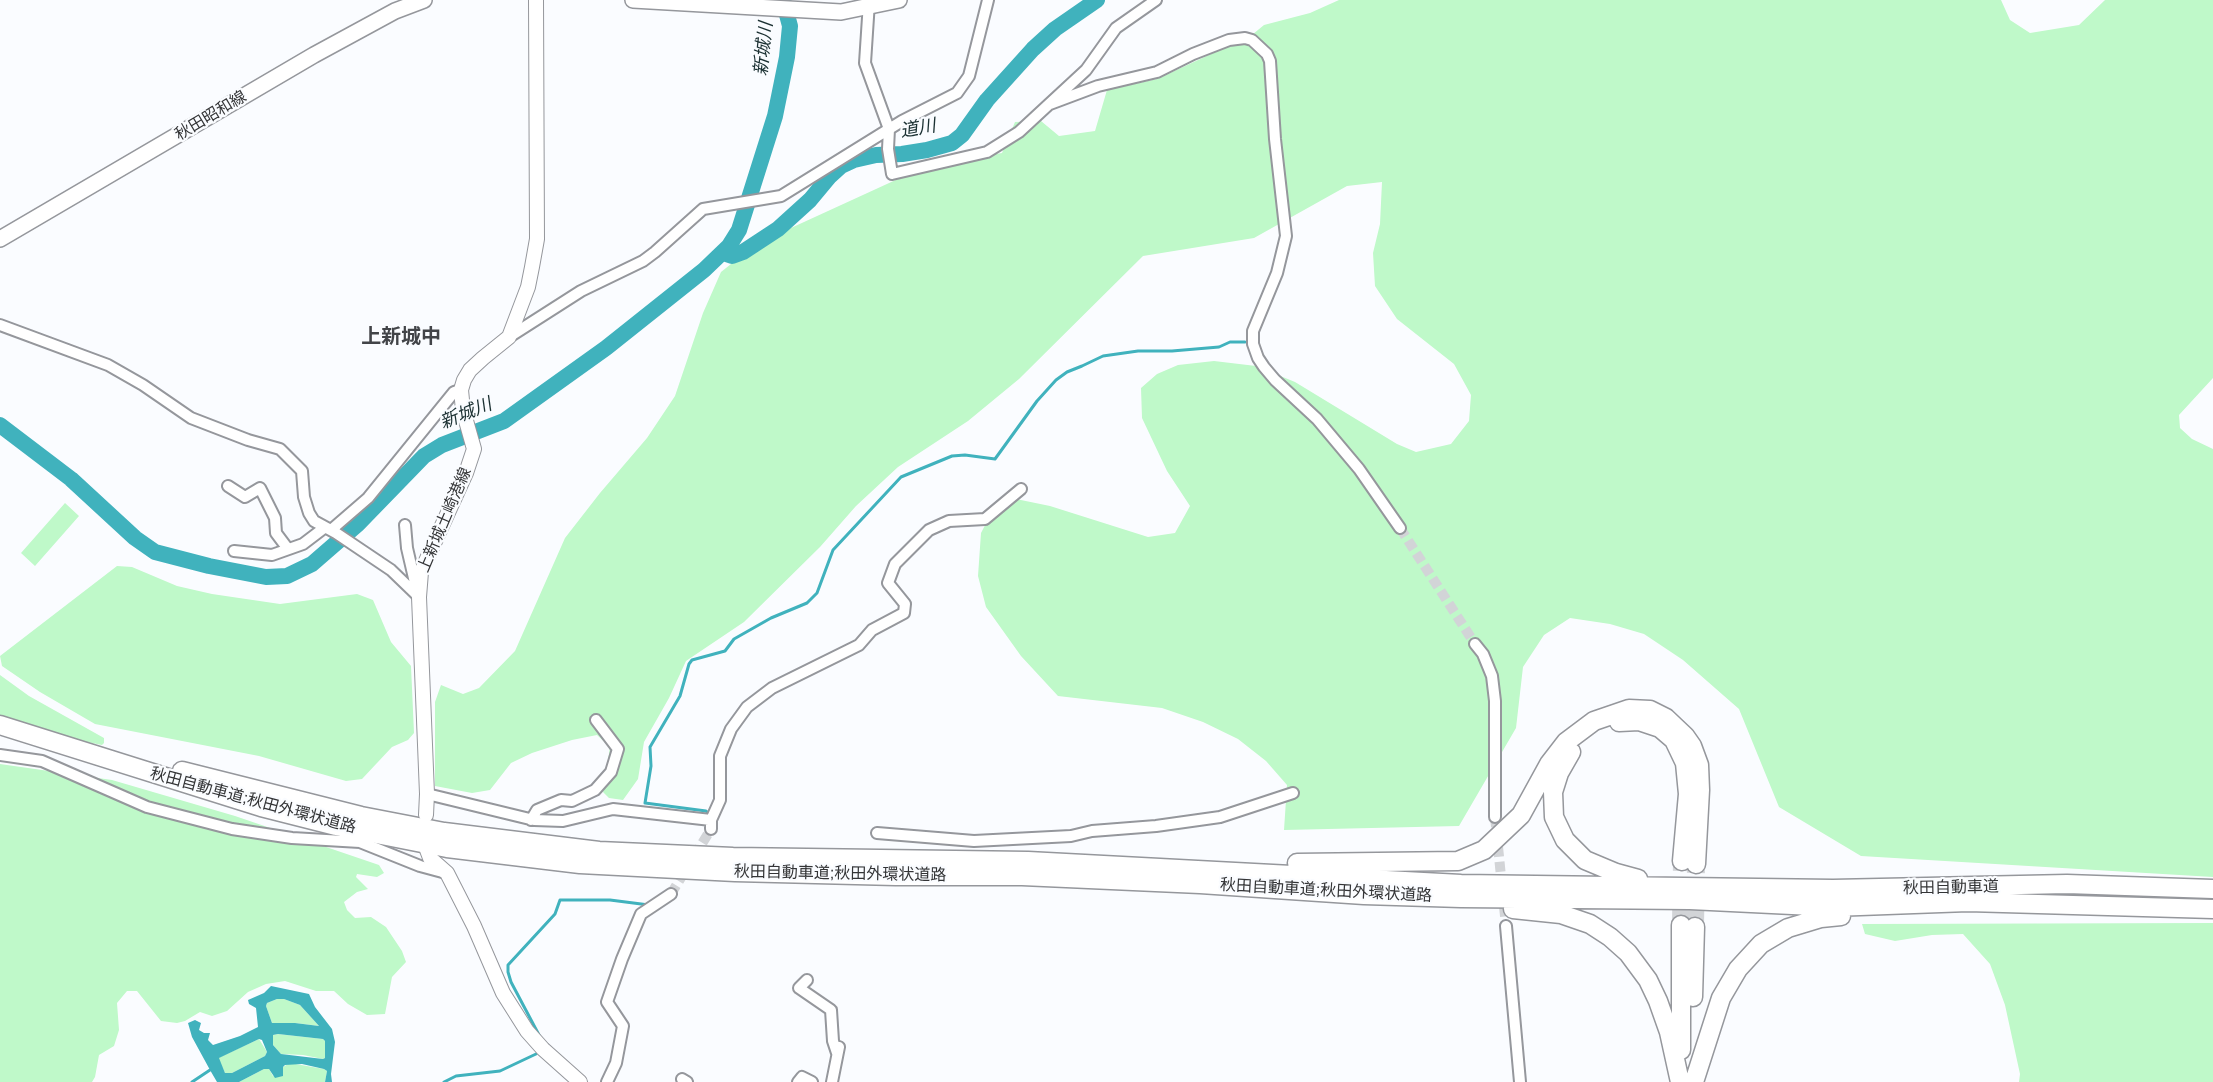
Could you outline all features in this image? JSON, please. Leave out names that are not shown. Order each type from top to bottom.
[{"type":"highway","points":[[1115,865],[1458,861],[1484,850],[1521,815],[1549,764],[1566,742],[1594,721],[1629,709],[1650,710],[1666,718],[1692,746],[1699,765],[1700,790],[1689,862],[1685,763],[1674,740],[1660,728],[1640,721],[1616,722],[1591,735],[1570,753],[1559,773],[1553,792],[1554,817],[1565,840],[1585,860],[1616,873],[1669,886]]},
{"type":"highway","name":"秋田自動車道;秋田外環状道路","points":[[4,727],[70,741],[339,811],[456,833],[599,851],[733,857],[1028,861],[1461,884],[1669,886],[1689,893]]},
{"type":"highway","name":"秋田自動車道;秋田外環状道路","points":[[4,727],[261,807],[336,826],[447,848],[580,864],[711,871],[896,876],[1022,876],[1200,884],[1364,895],[1461,898],[1689,893]]},
{"type":"highway","name":"秋田自動車道","points":[[1689,893],[2067,884],[2213,889]]},
{"type":"highway","name":"秋田自動車道","points":[[1689,893],[1833,907],[1968,902],[2213,909]]},
{"type":"highway","points":[[1364,895],[1561,914],[1590,924],[1628,953],[1648,980],[1669,1032],[1681,1082]]},
{"type":"highway","points":[[1693,1082],[1721,998],[1738,969],[1761,944],[1788,928],[1821,918],[1845,916],[2145,906]]},
{"type":"highway","points":[[1681,1082],[1688,926],[1693,1082]]},
{"type":"main road","name":"秋田昭和線","points":[[0,239],[314,55],[396,11],[424,0]]},
{"type":"main road","points":[[461,390],[470,370],[509,336],[528,287],[537,239],[536,0]]},
{"type":"main road","points":[[633,0],[841,12],[869,3],[899,0]]},
{"type":"main road","name":"上新城土崎港線","points":[[426,815],[419,597],[421,572],[466,473],[474,449],[463,410],[461,390]]},
{"type":"main road","points":[[428,850],[430,858],[447,873],[474,926],[503,993],[527,1031],[543,1049],[580,1082]]},
{"type":"street","points":[[509,336],[581,291],[643,261],[703,209],[781,196],[889,129],[950,98],[962,88],[973,61],[988,0]]},
{"type":"street","points":[[869,3],[865,63],[889,129],[888,149],[892,174],[987,152],[1019,132],[1086,70],[1116,28],[1156,0]]},
{"type":"street","points":[[1050,104],[1098,86],[1157,72],[1229,40],[1245,38],[1252,40],[1267,54],[1270,61],[1275,139],[1286,236],[1277,273],[1253,331],[1253,344],[1264,367],[1317,418],[1359,469],[1400,528]]},
{"type":"street","points":[[0,325],[108,365],[143,385],[190,418],[248,440],[280,449],[302,471],[304,497],[314,521],[391,570],[419,597]]},
{"type":"street","points":[[234,550],[272,555],[330,531],[368,498],[454,392],[461,390]]},
{"type":"street","points":[[228,486],[245,497],[260,488],[275,518],[276,534],[288,549]]},
{"type":"street","points":[[427,794],[531,820],[563,821],[613,810],[711,825],[720,800],[720,756],[731,729],[747,707],[772,688],[859,645],[872,630],[904,613],[905,604],[888,584],[895,564],[929,530],[949,521],[985,519],[1021,489]]},
{"type":"street","points":[[405,525],[409,557],[419,597]]},
{"type":"street","points":[[1475,644],[1483,654],[1492,676],[1495,701],[1495,817]]},
{"type":"street","points":[[531,820],[537,810],[561,800],[572,801],[595,790],[611,772],[618,749],[596,720]]},
{"type":"street","points":[[0,756],[42,761],[147,807],[232,829],[292,837],[360,842],[420,866],[447,873]]},
{"type":"street","points":[[878,834],[974,841],[1071,836],[1092,831],[1155,826],[1220,817],[1293,793]]},
{"type":"street","points":[[608,1082],[616,1063],[623,1026],[607,1002],[641,914],[671,894]]},
{"type":"street","points":[[1506,926],[1520,1082]]},
{"type":"street","points":[[807,980],[799,988],[831,1010],[833,1041],[837,1053]]},
{"type":"street","points":[[832,1082],[840,1040]]},
{"type":"street","points":[[798,1082],[802,1077],[812,1082]]},
{"type":"green space","points":[[1339,0],[2001,0],[2010,20],[2030,33],[2079,25],[2105,0],[2213,0],[2213,378],[2179,415],[2180,428],[2192,439],[2213,449],[2213,877],[1861,856],[1779,807],[1739,709],[1683,660],[1644,634],[1610,624],[1570,618],[1544,635],[1523,667],[1516,728],[1459,826],[1284,830],[1287,785],[1266,761],[1238,739],[1203,722],[1162,708],[1058,696],[1021,656],[986,607],[978,576],[981,533],[994,508],[1016,499],[1050,506],[1148,537],[1175,533],[1190,506],[1167,471],[1142,418],[1141,388],[1157,374],[1178,365],[1214,361],[1256,366],[1295,382],[1397,444],[1416,452],[1451,444],[1469,421],[1471,395],[1454,364],[1397,319],[1375,286],[1373,253],[1380,224],[1382,182],[1347,186],[1254,238],[1143,256],[1019,379],[968,421],[898,467],[856,506],[820,547],[744,622],[686,661],[669,698],[644,742],[638,779],[623,800],[609,798],[603,792],[610,747],[597,735],[572,740],[532,753],[511,763],[490,790],[472,793],[435,786],[435,702],[441,685],[463,694],[479,688],[515,651],[565,538],[647,438],[675,396],[703,313],[721,272],[756,244],[900,178],[964,159],[1002,153],[1015,122],[1041,121],[1059,136],[1095,131],[1107,90],[1157,79],[1224,48],[1241,44],[1264,25],[1310,13]]},
{"type":"green space","points":[[65,503],[79,516],[35,566],[21,553]]},
{"type":"green space","points":[[117,566],[132,567],[177,586],[212,594],[280,604],[357,594],[373,600],[391,642],[411,666],[414,733],[408,740],[392,747],[362,779],[346,781],[259,756],[95,724],[40,692],[2,666],[0,656]]},
{"type":"green space","points":[[0,675],[29,696],[104,738],[104,743],[102,745],[62,737],[0,719]]},
{"type":"green space","points":[[0,764],[112,780],[235,816],[379,865],[384,873],[377,877],[357,874],[356,877],[368,889],[357,892],[344,902],[347,910],[355,918],[371,917],[386,927],[402,951],[406,962],[392,977],[385,1014],[367,1015],[348,1004],[334,991],[316,991],[285,981],[266,984],[248,992],[227,1011],[212,1016],[200,1012],[177,1023],[161,1021],[137,991],[127,991],[117,1003],[119,1030],[114,1046],[99,1055],[92,1082],[0,1082]]},
{"type":"green space","points":[[2213,923],[2213,1082],[2019,1082],[2020,1074],[2005,1005],[1990,964],[1963,934],[1932,935],[1895,941],[1865,934],[1862,924]]},
{"type":"green space","points":[[277,999],[300,1005],[319,1026],[272,1023],[266,1006],[267,1003]]},
{"type":"green space","points":[[273,1035],[323,1039],[325,1058],[281,1054],[273,1045]]},
{"type":"green space","points":[[259,1039],[267,1052],[265,1056],[232,1073],[225,1073],[218,1058]]},
{"type":"green space","points":[[290,1063],[324,1069],[327,1071],[325,1082],[239,1082],[264,1069],[269,1069],[273,1076],[283,1073],[283,1067]]},
{"type":"water","points":[[271,986],[309,994],[315,1007],[332,1029],[335,1042],[332,1082],[325,1082],[327,1071],[324,1069],[302,1064],[285,1065],[283,1076],[275,1078],[269,1069],[264,1069],[239,1082],[217,1082],[192,1037],[188,1023],[195,1020],[201,1023],[199,1030],[210,1033],[208,1040],[213,1045],[240,1036],[258,1027],[256,1008],[249,1004],[248,1000],[264,993]],"holes":[[[277,999],[300,1005],[319,1026],[272,1023],[266,1006],[267,1003]],[[273,1035],[323,1039],[325,1058],[281,1054],[273,1045]],[[259,1039],[262,1040],[267,1052],[265,1056],[232,1073],[225,1073],[219,1058]]]},
{"type":"waterway","name":"新城川","points":[[0,425],[71,479],[135,538],[155,552],[266,577],[287,576],[312,564],[358,524],[424,456],[442,445],[504,421],[606,348],[704,270],[729,246],[739,230],[775,116],[787,57],[790,26],[783,0]]},
{"type":"waterway","name":"道川","points":[[723,253],[732,256],[743,252],[778,229],[810,200],[841,166],[854,160],[876,155],[902,154],[952,143],[962,135],[987,100],[1033,49],[1055,29],[1097,0]]},
{"type":"waterway","points":[[709,814],[706,811],[645,803],[651,766],[650,747],[680,696],[692,660],[725,651],[734,639],[771,618],[807,603],[817,593],[833,550],[901,477],[952,456],[965,455],[995,459],[1037,401],[1056,380],[1067,372],[1103,356],[1138,351],[1219,347],[1230,342],[1245,342]]},
{"type":"waterway","points":[[539,1035],[511,982],[508,965],[555,914],[560,900],[610,900],[649,905]]},
{"type":"waterway","points":[[444,1082],[456,1076],[500,1071],[536,1054]]},
{"type":"waterway","points":[[192,1082],[210,1070]]},
{"type":"tunnel","points":[[1400,528],[1475,644]]},
{"type":"tunnel","points":[[1495,817],[1506,926]]},
{"type":"tunnel","points":[[671,894],[711,829]]},
{"type":"tunnel","points":[[1681,925],[1682,861]]},
{"type":"tunnel","points":[[1695,927],[1696,864]]},
{"type":"district","name":"上新城中","points":[[401,337]]}]
